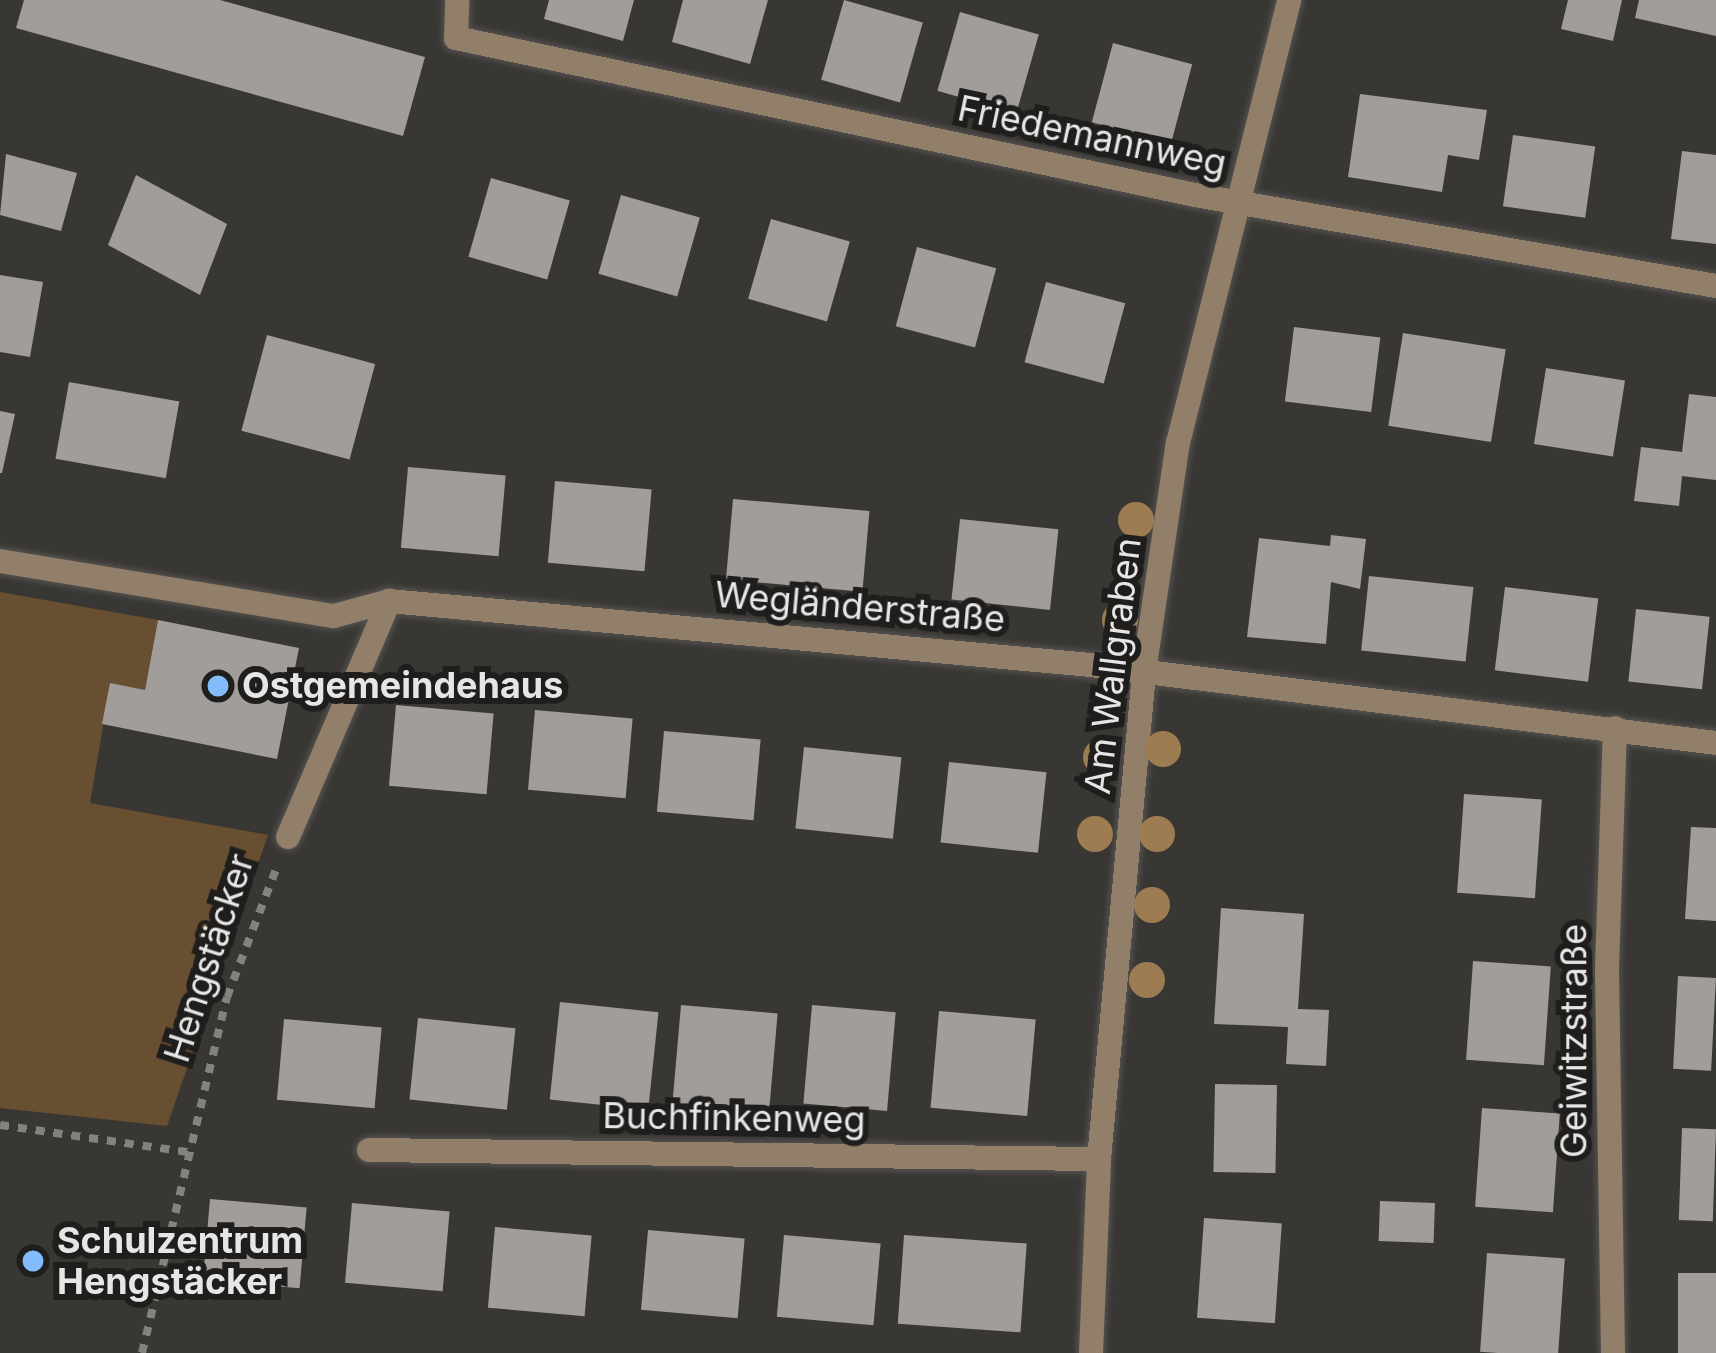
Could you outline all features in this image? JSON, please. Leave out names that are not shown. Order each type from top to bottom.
[{"type":"street","name":"Friedemannweg","points":[[457,0],[457,38],[1237,203],[1716,286]]},
{"type":"street","name":"Am Wallgraben","points":[[1091,1353],[1099,1159],[1144,672],[1178,442],[1289,0]]},
{"type":"street","name":"Wegländerstraße","points":[[0,561],[334,616],[388,601],[1144,672],[1716,743]]},
{"type":"street","name":"Hengstäcker","points":[[288,837],[388,601]]},
{"type":"street","name":"Geiwitzstraße","points":[[1613,1353],[1607,969],[1616,728]]},
{"type":"street","name":"Buchfinkenweg","points":[[369,1150],[1099,1159]]},
{"type":"path","name":"Hengstäcker","points":[[142,1353],[227,997],[288,837]]},
{"type":"path","points":[[0,1125],[188,1152]]},
{"type":"shaded area","points":[[0,592],[158,620],[145,690],[110,684],[90,803],[268,835],[167,1126],[0,1108]]},
{"type":"building","points":[[24,0],[220,0],[425,57],[403,136],[16,28]]},
{"type":"building","points":[[549,0],[634,0],[623,41],[544,19]]},
{"type":"building","points":[[683,0],[768,0],[750,64],[672,42]]},
{"type":"building","points":[[844,0],[923,23],[900,102],[821,80]]},
{"type":"building","points":[[1568,0],[1622,0],[1613,41],[1561,29]]},
{"type":"building","points":[[1639,0],[1716,0],[1716,36],[1635,18]]},
{"type":"building","points":[[960,12],[1039,35],[1016,113],[937,91]]},
{"type":"building","points":[[1113,43],[1192,64],[1171,143],[1092,122]]},
{"type":"building","points":[[1360,94],[1487,110],[1479,160],[1448,155],[1442,192],[1348,177]]},
{"type":"building","points":[[1513,135],[1595,147],[1585,218],[1503,206]]},
{"type":"building","points":[[1682,151],[1716,155],[1716,244],[1671,239]]},
{"type":"building","points":[[6,154],[77,173],[61,231],[0,215]]},
{"type":"building","points":[[136,175],[227,224],[200,295],[108,245]]},
{"type":"building","points":[[491,178],[570,201],[547,279],[468,257]]},
{"type":"building","points":[[621,195],[700,218],[677,296],[598,274]]},
{"type":"building","points":[[771,219],[850,242],[827,321],[748,299]]},
{"type":"building","points":[[917,247],[996,268],[975,347],[896,326]]},
{"type":"building","points":[[0,275],[43,282],[30,357],[0,352]]},
{"type":"building","points":[[1046,282],[1125,303],[1104,383],[1025,362]]},
{"type":"building","points":[[1294,327],[1380,338],[1371,412],[1285,401]]},
{"type":"building","points":[[1403,333],[1506,349],[1491,442],[1388,426]]},
{"type":"building","points":[[267,335],[375,364],[350,460],[241,431]]},
{"type":"building","points":[[1546,368],[1625,381],[1613,457],[1534,444]]},
{"type":"building","points":[[69,382],[179,401],[166,478],[55,459]]},
{"type":"building","points":[[1689,394],[1716,397],[1716,480],[1682,476],[1679,506],[1634,501],[1641,447],[1682,452]]},
{"type":"building","points":[[0,411],[15,414],[2,473],[0,473]]},
{"type":"building","points":[[408,467],[506,476],[499,556],[401,548]]},
{"type":"building","points":[[555,481],[652,489],[644,571],[548,563]]},
{"type":"building","points":[[733,499],[869,511],[862,592],[726,580]]},
{"type":"building","points":[[960,519],[1058,529],[1050,610],[952,600]]},
{"type":"building","points":[[1331,535],[1366,539],[1360,589],[1331,582],[1326,644],[1247,637],[1259,538],[1330,546]]},
{"type":"building","points":[[1369,576],[1473,587],[1466,662],[1361,651]]},
{"type":"building","points":[[1505,587],[1598,598],[1588,682],[1495,670]]},
{"type":"building","points":[[1636,609],[1710,617],[1702,689],[1628,682]]},
{"type":"building","name":"Ostgemeindehaus","points":[[158,620],[299,648],[277,759],[102,724],[110,683],[145,690]]},
{"type":"building","points":[[396,705],[494,714],[487,794],[389,786]]},
{"type":"building","points":[[535,710],[633,719],[626,798],[528,790]]},
{"type":"building","points":[[664,731],[761,739],[754,820],[657,812]]},
{"type":"building","points":[[804,747],[901,757],[893,839],[795,829]]},
{"type":"building","points":[[949,762],[1046,772],[1038,853],[941,843]]},
{"type":"building","points":[[1464,794],[1542,799],[1535,898],[1457,893]]},
{"type":"building","points":[[1691,827],[1716,828],[1716,921],[1685,919]]},
{"type":"building","points":[[1221,908],[1304,914],[1298,1009],[1329,1010],[1326,1066],[1286,1064],[1288,1027],[1214,1024]]},
{"type":"building","points":[[1473,961],[1551,966],[1544,1065],[1466,1060]]},
{"type":"building","points":[[1678,976],[1716,978],[1711,1071],[1673,1069]]},
{"type":"building","points":[[560,1002],[658,1012],[648,1110],[550,1099]]},
{"type":"building","points":[[681,1005],[778,1013],[769,1111],[672,1103]]},
{"type":"building","points":[[812,1005],[896,1012],[887,1111],[803,1104]]},
{"type":"building","points":[[939,1011],[1036,1019],[1027,1116],[931,1108]]},
{"type":"building","points":[[418,1018],[515,1028],[507,1110],[409,1100]]},
{"type":"building","points":[[284,1019],[382,1028],[375,1108],[277,1100]]},
{"type":"building","points":[[1215,1084],[1277,1085],[1275,1173],[1213,1172]]},
{"type":"building","points":[[1482,1108],[1560,1113],[1553,1212],[1475,1207]]},
{"type":"building","points":[[1682,1128],[1716,1129],[1713,1221],[1679,1220]]},
{"type":"building","points":[[210,1199],[307,1207],[300,1288],[203,1280]]},
{"type":"building","points":[[1380,1201],[1435,1203],[1434,1243],[1379,1241]]},
{"type":"building","points":[[352,1203],[450,1212],[443,1291],[345,1283]]},
{"type":"building","points":[[1204,1218],[1282,1223],[1275,1323],[1197,1318]]},
{"type":"building","points":[[495,1227],[592,1235],[585,1316],[488,1308]]},
{"type":"building","points":[[648,1230],[745,1238],[738,1318],[641,1310]]},
{"type":"building","points":[[784,1235],[881,1243],[873,1325],[777,1317]]},
{"type":"building","points":[[904,1235],[1027,1244],[1020,1332],[898,1324]]},
{"type":"building","points":[[1487,1253],[1565,1258],[1558,1353],[1480,1352]]},
{"type":"building","points":[[1678,1273],[1716,1273],[1716,1353],[1678,1353]]},
{"type":"place","name":"Ostgemeindehaus","points":[[218,686]]},
{"type":"place","name":"Schulzentrum Hengstäcker","points":[[33,1261]]}]
